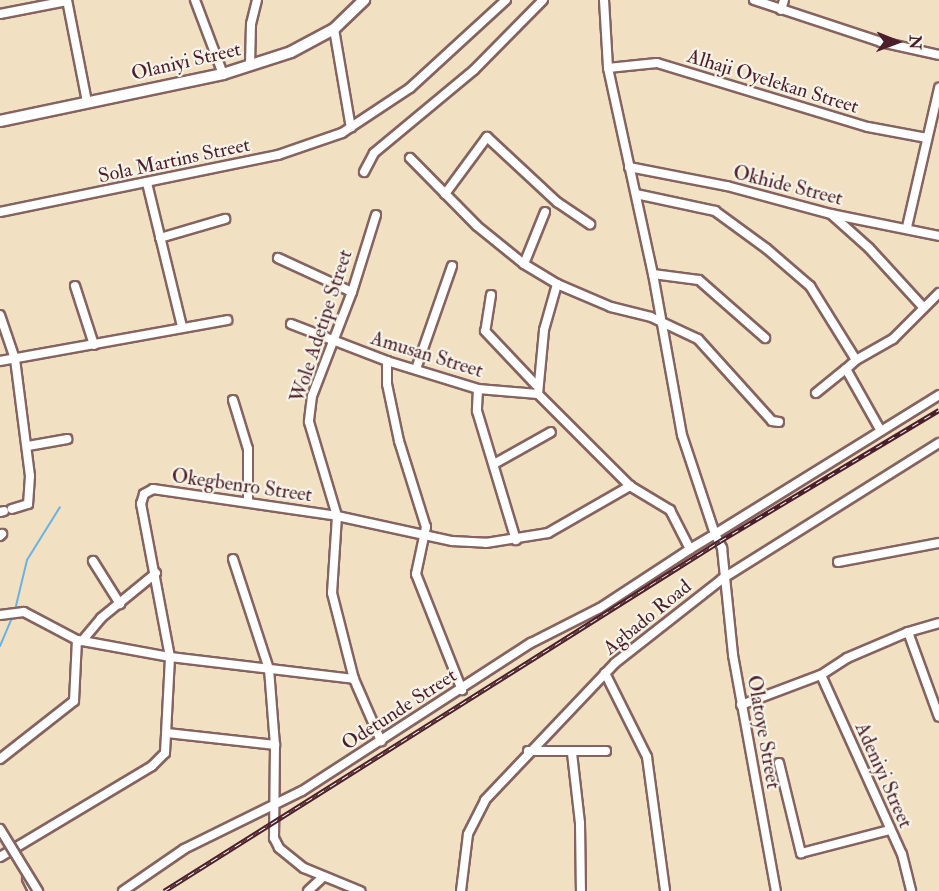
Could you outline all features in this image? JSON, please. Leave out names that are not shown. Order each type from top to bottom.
[{"type":"street","points":[[0,14],[67,0],[87,102]]},
{"type":"street","points":[[195,0],[223,74]]},
{"type":"street","points":[[250,65],[251,24],[257,0]]},
{"type":"street","name":"Olaniyi Street","points":[[0,121],[223,74],[306,45],[334,29],[364,0]]},
{"type":"street","name":"Sola Martins Street","points":[[0,212],[278,155],[351,128],[410,88],[506,0]]},
{"type":"street","points":[[364,172],[374,153],[474,70],[543,0]]},
{"type":"street","points":[[604,0],[608,68],[653,274],[682,435],[715,534],[722,548],[722,579]]},
{"type":"street","points":[[754,0],[881,42],[939,55]]},
{"type":"street","points":[[781,10],[784,0]]},
{"type":"street","points":[[334,29],[351,128]]},
{"type":"street","name":"Alhaji Oyelekan Street","points":[[608,68],[657,63],[868,127],[927,138]]},
{"type":"street","points":[[907,227],[939,88]]},
{"type":"street","points":[[445,194],[487,137],[557,202],[590,224]]},
{"type":"street","points":[[410,158],[445,194],[524,264],[557,284],[662,323],[698,339],[772,421],[779,422]]},
{"type":"street","name":"Okhide Street","points":[[629,167],[727,186],[831,214],[907,227],[939,236]]},
{"type":"street","points":[[147,183],[182,327]]},
{"type":"street","points":[[636,194],[715,211],[732,221],[810,286],[856,360]]},
{"type":"street","points":[[524,264],[545,212]]},
{"type":"street","points":[[831,214],[868,248],[924,308]]},
{"type":"street","name":"Wole Adetipe Street","points":[[337,516],[309,422],[312,396],[352,292],[376,215]]},
{"type":"street","points":[[160,238],[225,219]]},
{"type":"street","points":[[278,258],[352,292]]},
{"type":"street","points":[[416,369],[452,266]]},
{"type":"street","points":[[653,274],[699,280],[765,339]]},
{"type":"street","points":[[557,284],[544,330],[536,385],[538,394],[630,486],[670,510],[690,549],[939,395]]},
{"type":"street","points":[[75,286],[94,345]]},
{"type":"street","points":[[816,393],[856,360],[893,339],[939,294]]},
{"type":"street","points":[[491,295],[485,331],[536,385]]},
{"type":"street","points":[[0,315],[15,359],[28,446],[31,498],[28,504],[5,510]]},
{"type":"street","points":[[0,361],[227,320]]},
{"type":"street","name":"Amusan Street","points":[[291,324],[387,361],[478,389],[538,394]]},
{"type":"street","points":[[387,361],[387,384],[399,441],[426,535],[416,574],[462,690]]},
{"type":"street","points":[[846,369],[881,431]]},
{"type":"street","points":[[478,389],[477,411],[516,540]]},
{"type":"street","points":[[233,400],[248,449],[248,501]]},
{"type":"street","points":[[494,464],[551,432]]},
{"type":"street","points":[[28,446],[67,439]]},
{"type":"street","name":"Agbado Road","points":[[461,891],[464,853],[476,816],[494,786],[631,648],[722,579],[939,443]]},
{"type":"street","name":"Okegbenro Street","points":[[156,573],[141,504],[144,494],[153,489],[248,501],[337,516],[452,541],[516,540],[564,526],[630,486]]},
{"type":"street","points":[[337,516],[330,580],[354,680],[381,741]]},
{"type":"street","points":[[838,562],[939,543]]},
{"type":"street","name":"Odetunde Street","points":[[123,891],[184,849],[275,805],[462,690],[531,643],[600,608],[690,549]]},
{"type":"street","points":[[233,559],[269,669],[275,745],[275,805],[272,828],[279,848],[322,878],[360,891]]},
{"type":"street","points":[[93,561],[120,604]]},
{"type":"street","points":[[0,759],[74,701],[80,640],[92,626],[156,573]]},
{"type":"street","points":[[0,857],[159,762],[167,733],[170,657],[156,573]]},
{"type":"street","name":"Olatoye Street","points":[[722,579],[741,705],[776,891]]},
{"type":"street","points":[[4,614],[24,612],[80,640],[170,657],[354,680]]},
{"type":"street","points":[[741,705],[821,675],[847,657],[908,632],[939,623]]},
{"type":"street","points":[[908,632],[939,717]]},
{"type":"street","points":[[605,673],[647,757],[665,891]]},
{"type":"street","name":"Adeniyi Street","points":[[821,675],[908,872],[911,891]]},
{"type":"street","points":[[167,733],[275,745]]},
{"type":"street","points":[[528,751],[606,752]]},
{"type":"street","points":[[572,753],[580,823],[581,891]]},
{"type":"street","points":[[779,763],[801,853],[890,830]]},
{"type":"street","points":[[0,824],[33,891]]},
{"type":"street","points":[[0,829],[38,891]]},
{"type":"street","points":[[308,891],[322,878]]},
{"type":"waterway","points":[[15,610],[27,560],[60,507]]},
{"type":"waterway","points":[[0,646],[13,616]]},
{"type":"railway","points":[[164,891],[720,541],[939,410]]}]
